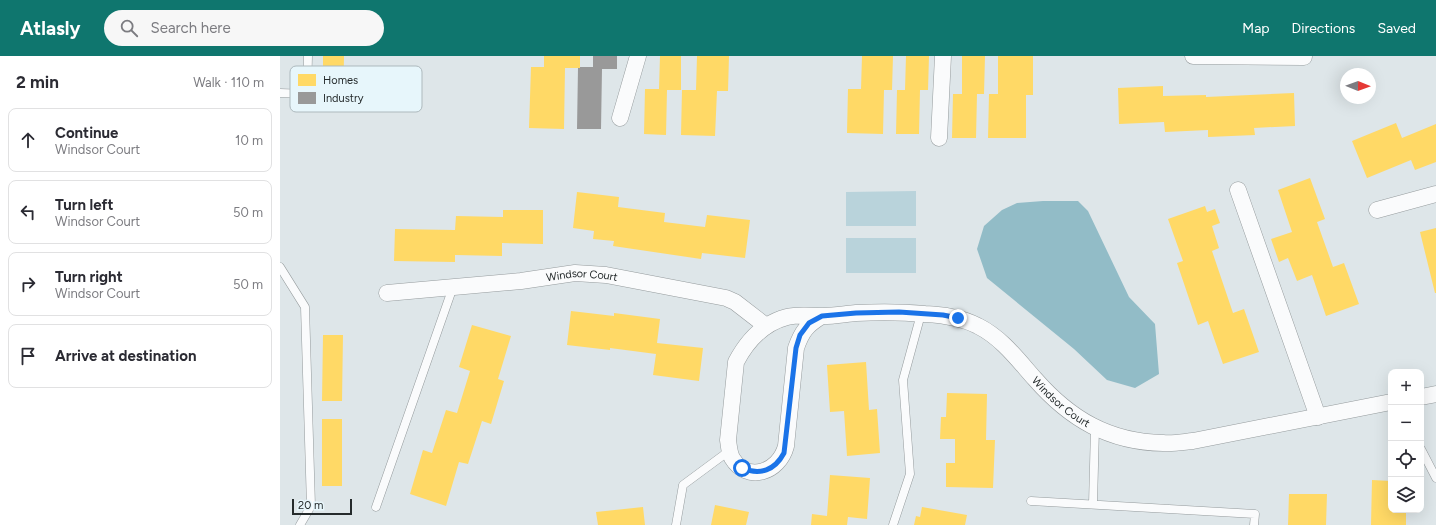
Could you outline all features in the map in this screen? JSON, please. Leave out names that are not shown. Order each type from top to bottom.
[{"type":"street","points":[[620,118],[638,56]]},
{"type":"street","points":[[939,138],[943,56]]},
{"type":"street","points":[[1192,56],[1304,57]]},
{"type":"street","points":[[1238,190],[1318,417]]},
{"type":"street","points":[[1378,210],[1436,194]]},
{"type":"street","name":"Windsor Court","points":[[387,292],[453,287],[575,273],[606,275],[726,298],[735,302],[766,326]]},
{"type":"street","name":"Windsor Court","points":[[822,316],[809,323],[800,335],[796,348],[786,446],[781,460],[776,465],[763,471],[749,471],[736,463],[729,451],[728,440],[736,362],[750,340],[766,326],[786,317],[800,315],[822,316],[856,313],[899,312],[943,315],[958,318],[978,326],[996,338],[1011,351],[1044,389],[1063,408],[1095,428],[1114,436],[1135,441],[1164,444],[1193,441],[1388,403]]},
{"type":"street","points":[[1424,396],[1436,394]]},
{"type":"lane","points":[[308,56],[308,66]]},
{"type":"lane","points":[[280,93],[290,93]]},
{"type":"lane","points":[[280,267],[304,307],[311,506],[300,525]]},
{"type":"lane","points":[[376,507],[453,287]]},
{"type":"lane","points":[[893,525],[910,474],[903,380],[921,314]]},
{"type":"lane","points":[[1093,504],[1095,428]]},
{"type":"lane","points":[[676,525],[683,485],[729,451]]},
{"type":"lane","points":[[1424,455],[1436,478]]},
{"type":"lane","points":[[1031,501],[1255,514],[1254,525]]},
{"type":"shaded area","points":[[916,191],[916,226],[846,226],[846,192]]},
{"type":"shaded area","points":[[1078,201],[1088,211],[1129,297],[1155,324],[1159,374],[1135,388],[1107,380],[1074,349],[987,278],[977,249],[984,226],[1002,210],[1017,203]]},
{"type":"shaded area","points":[[846,238],[916,238],[916,273],[846,273]]},
{"type":"building: Homes","points":[[323,56],[344,56],[344,66],[323,66]]},
{"type":"building: Homes","points":[[544,56],[580,56],[580,68],[565,68],[564,129],[529,128],[531,67],[544,67]]},
{"type":"building: Homes","points":[[660,56],[681,56],[681,90],[667,90],[666,135],[644,134],[645,89],[659,89]]},
{"type":"building: Homes","points":[[697,56],[729,56],[728,91],[717,91],[715,136],[681,135],[682,90],[696,90]]},
{"type":"building: Homes","points":[[862,56],[893,56],[892,90],[884,90],[883,134],[847,133],[848,89],[861,89]]},
{"type":"building: Homes","points":[[906,56],[929,56],[928,90],[920,90],[919,134],[896,134],[897,90],[905,90]]},
{"type":"building: Homes","points":[[962,56],[985,56],[984,94],[977,94],[976,138],[952,138],[953,94],[962,94]]},
{"type":"building: Homes","points":[[998,56],[1033,56],[1033,95],[1026,95],[1026,138],[988,138],[989,94],[998,94]]},
{"type":"building: Homes","points":[[1163,86],[1163,96],[1206,95],[1206,97],[1294,93],[1295,126],[1254,128],[1255,135],[1208,137],[1208,130],[1165,132],[1164,122],[1119,124],[1118,88]]},
{"type":"building: Homes","points":[[1396,123],[1402,138],[1436,124],[1436,162],[1415,170],[1411,160],[1367,178],[1352,141]]},
{"type":"building: Homes","points":[[1310,178],[1325,219],[1317,222],[1333,267],[1344,263],[1359,304],[1326,316],[1312,275],[1297,281],[1288,258],[1279,262],[1271,239],[1292,232],[1278,190]]},
{"type":"building: Homes","points":[[577,192],[619,197],[618,207],[665,213],[664,222],[705,227],[707,215],[750,220],[745,258],[702,253],[701,259],[613,246],[614,241],[593,239],[594,231],[573,228]]},
{"type":"building: Homes","points":[[1205,206],[1207,212],[1215,209],[1220,223],[1212,226],[1219,248],[1212,251],[1233,313],[1244,309],[1259,352],[1223,364],[1208,321],[1198,325],[1177,263],[1183,261],[1168,219]]},
{"type":"building: Homes","points":[[503,210],[543,210],[543,244],[502,243],[502,256],[455,255],[455,262],[394,261],[395,229],[455,230],[456,216],[503,217]]},
{"type":"building: Homes","points":[[1436,228],[1436,293],[1435,293],[1420,232]]},
{"type":"building: Homes","points":[[571,311],[614,316],[614,313],[660,319],[657,343],[703,348],[699,381],[653,375],[656,354],[610,348],[610,350],[567,345]]},
{"type":"building: Homes","points":[[472,325],[511,336],[498,379],[504,381],[491,424],[482,421],[468,464],[459,462],[446,506],[410,494],[423,450],[432,453],[446,410],[457,413],[470,371],[459,367]]},
{"type":"building: Homes","points":[[323,335],[343,335],[342,401],[322,401]]},
{"type":"building: Homes","points":[[866,362],[869,410],[877,409],[880,453],[847,456],[844,411],[830,412],[827,365]]},
{"type":"building: Homes","points":[[947,393],[987,394],[986,440],[995,440],[993,488],[946,487],[946,463],[955,463],[955,439],[940,439],[941,417],[946,417]]},
{"type":"building: Homes","points":[[322,419],[342,419],[342,486],[322,486]]},
{"type":"building: Homes","points":[[830,475],[870,478],[867,519],[848,517],[847,525],[811,525],[812,514],[827,516]]},
{"type":"building: Homes","points":[[1372,480],[1388,481],[1388,513],[1406,513],[1406,525],[1371,525]]},
{"type":"building: Homes","points":[[1289,494],[1327,494],[1326,525],[1288,525]]},
{"type":"building: Homes","points":[[715,505],[749,512],[746,525],[711,525]]},
{"type":"building: Homes","points":[[643,507],[645,525],[598,525],[596,512]]},
{"type":"building: Homes","points":[[922,507],[967,515],[965,525],[914,525],[916,516],[920,517]]},
{"type":"building: Industry","points":[[593,56],[617,56],[617,69],[602,69],[601,129],[577,129],[578,68],[593,67]]},
{"type":"route","points":[[742,468],[749,471],[763,471],[770,469],[781,460],[786,446],[796,348],[800,335],[809,323],[822,316],[856,313],[899,312],[943,315],[958,318]]}]
